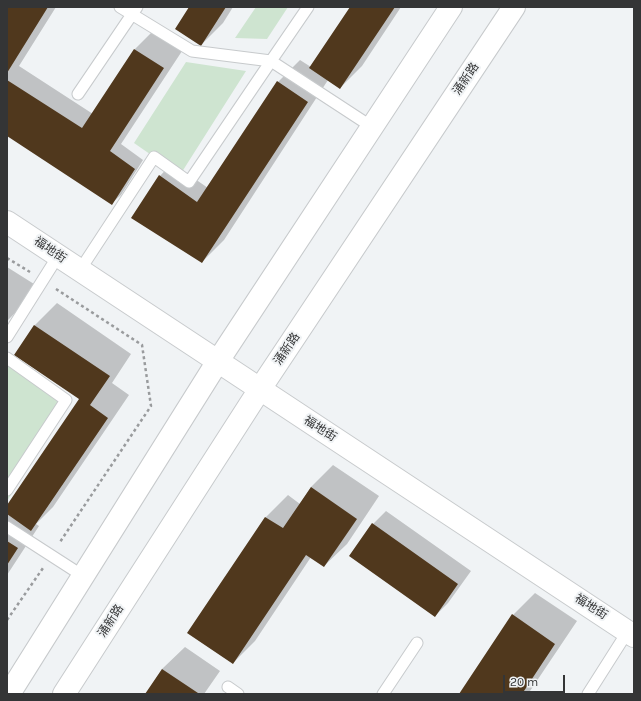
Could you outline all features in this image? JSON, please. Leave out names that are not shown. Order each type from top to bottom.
[{"type":"street","points":[[9,694],[218,361],[451,7]]},
{"type":"street","name":"涌新路","points":[[64,694],[260,389],[514,7]]},
{"type":"street","name":"福地街","points":[[7,222],[631,634]]},
{"type":"lane","points":[[120,7],[192,51],[271,61],[372,127]]},
{"type":"lane","points":[[78,94],[137,7]]},
{"type":"lane","points":[[80,270],[154,157],[189,182],[308,7]]},
{"type":"lane","points":[[7,337],[58,256]]},
{"type":"lane","points":[[7,358],[66,400],[7,490]]},
{"type":"lane","points":[[7,527],[83,576]]},
{"type":"lane","points":[[588,694],[631,634]]},
{"type":"lane","points":[[383,694],[417,643]]},
{"type":"lane","points":[[228,687],[238,694]]},
{"type":"path","points":[[7,258],[142,345],[151,406],[7,620]]},
{"type":"green space","points":[[256,7],[288,7],[267,39],[235,38]]},
{"type":"green space","points":[[186,62],[246,71],[180,175],[134,143]]},
{"type":"green space","points":[[7,359],[71,402],[7,501]]},
{"type":"building","points":[[7,7],[48,7],[7,73]]},
{"type":"building","points":[[189,7],[226,7],[201,46],[175,29]]},
{"type":"building","points":[[350,7],[395,7],[340,89],[309,68]]},
{"type":"building","points":[[134,49],[164,68],[110,151],[135,169],[112,205],[7,136],[7,80],[82,128]]},
{"type":"building","points":[[277,81],[308,102],[202,263],[131,218],[159,175],[197,202]]},
{"type":"building","points":[[34,325],[110,376],[90,405],[108,418],[31,531],[7,514],[7,505],[79,399],[14,355]]},
{"type":"building","points":[[311,487],[357,519],[324,567],[306,555],[233,664],[187,633],[265,517],[283,528]]},
{"type":"building","points":[[372,523],[458,584],[435,617],[349,556]]},
{"type":"building","points":[[7,541],[18,548],[7,565]]},
{"type":"building","points":[[512,614],[555,644],[522,694],[459,694]]},
{"type":"building","points":[[162,669],[198,693],[145,694]]}]
